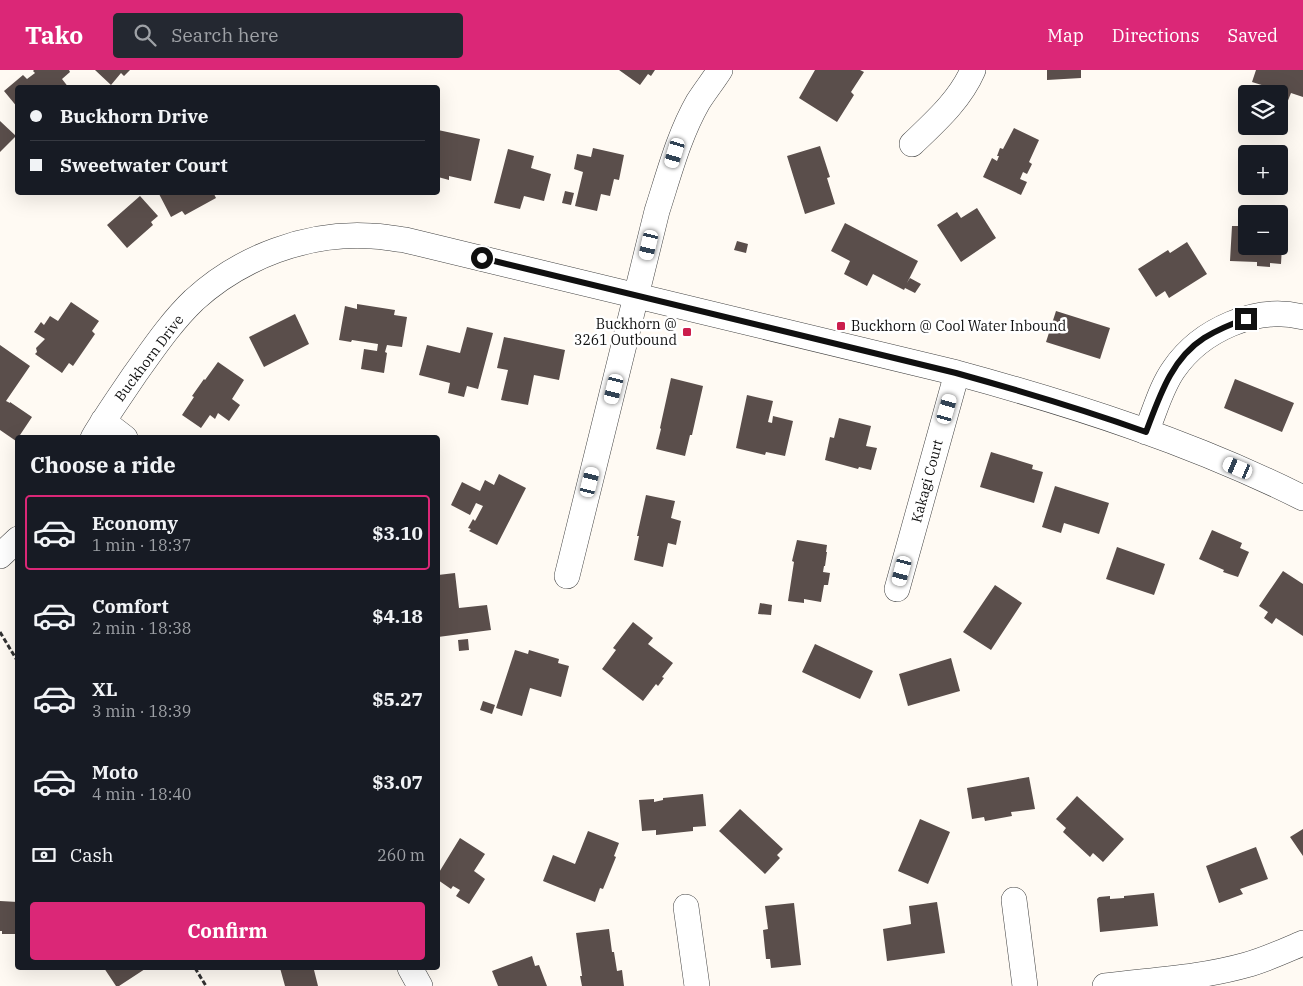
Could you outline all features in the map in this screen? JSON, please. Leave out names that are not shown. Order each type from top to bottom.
[{"type":"street","points":[[567,576],[657,211],[675,153],[698,103],[720,70]]},
{"type":"street","points":[[912,144],[954,101],[974,70]]},
{"type":"street","name":"Buckhorn Drive","points":[[98,429],[153,348],[193,301],[214,283],[239,267],[268,254],[304,242],[335,237],[371,236],[405,240],[1016,389],[1111,419],[1203,452],[1303,498]]},
{"type":"street","points":[[1146,432],[1164,387],[1174,369],[1202,339],[1224,327],[1246,319],[1272,314],[1303,317]]},
{"type":"street","name":"Kakagi Court","points":[[897,589],[956,373]]},
{"type":"street","points":[[98,429],[116,435]]},
{"type":"street","points":[[0,556],[15,542]]},
{"type":"street","points":[[1014,900],[1025,986]]},
{"type":"street","points":[[686,907],[697,986]]},
{"type":"street","points":[[1105,986],[1214,973],[1247,965],[1303,943]]},
{"type":"street","points":[[411,970],[420,986]]},
{"type":"path","points":[[0,632],[15,657]]},
{"type":"path","points":[[196,970],[206,986]]},
{"type":"building","points":[[69,70],[70,72],[62,79],[67,85],[15,85],[15,104],[4,91],[23,75],[27,79],[35,73],[33,71]]},
{"type":"building","points":[[95,70],[130,70],[124,76],[121,73],[111,85]]},
{"type":"building","points":[[619,70],[655,70],[651,76],[648,74],[640,85]]},
{"type":"building","points":[[815,70],[860,70],[864,72],[851,92],[854,95],[837,122],[799,98]]},
{"type":"building","points":[[1047,70],[1081,70],[1081,78],[1047,80]]},
{"type":"building","points":[[1256,70],[1303,70],[1303,97],[1291,93],[1288,100],[1288,85],[1261,85],[1252,82]]},
{"type":"building","points":[[0,121],[15,137],[0,152]]},
{"type":"building","points":[[1014,128],[1039,140],[1029,162],[1032,164],[1027,174],[1023,172],[1020,179],[1027,182],[1021,195],[983,177],[992,158],[997,161],[1000,148],[1003,149]]},
{"type":"building","points":[[440,130],[480,139],[471,181],[449,176],[449,180],[440,178]]},
{"type":"building","points":[[820,146],[830,177],[827,178],[835,204],[805,214],[787,156]]},
{"type":"building","points":[[593,148],[624,155],[619,180],[614,179],[610,196],[601,194],[597,211],[575,206],[583,172],[574,169],[577,154],[591,157]]},
{"type":"building","points":[[508,149],[534,156],[531,168],[551,174],[544,201],[524,196],[520,209],[494,203]]},
{"type":"building","points":[[565,191],[574,193],[571,205],[562,203]]},
{"type":"building","points":[[160,195],[214,195],[216,198],[185,215],[182,211],[171,217]]},
{"type":"building","points":[[140,196],[158,216],[151,222],[153,225],[127,248],[107,225]]},
{"type":"building","points":[[977,208],[996,238],[961,262],[937,225],[957,212],[961,218]]},
{"type":"building","points":[[845,223],[918,261],[907,283],[910,278],[921,284],[915,293],[905,288],[904,290],[873,274],[867,286],[844,274],[850,261],[831,251]]},
{"type":"building","points":[[1232,226],[1238,226],[1238,255],[1282,255],[1281,264],[1270,263],[1270,267],[1257,266],[1257,262],[1230,261]]},
{"type":"building","points":[[737,241],[748,244],[746,253],[734,250]]},
{"type":"building","points":[[1187,242],[1207,274],[1169,298],[1165,291],[1156,297],[1138,269],[1168,250],[1170,253]]},
{"type":"building","points":[[71,302],[99,321],[92,331],[95,334],[73,366],[69,363],[62,373],[35,354],[37,352],[36,348],[45,339],[34,332],[41,322],[44,325],[50,316],[58,321]]},
{"type":"building","points":[[357,304],[395,310],[394,315],[407,317],[402,347],[387,345],[384,373],[361,369],[364,349],[377,351],[378,344],[339,340],[345,306],[357,309]]},
{"type":"building","points":[[1056,311],[1110,328],[1100,359],[1046,342]]},
{"type":"building","points":[[295,314],[309,344],[264,367],[249,337]]},
{"type":"building","points":[[467,327],[493,333],[478,389],[467,386],[464,397],[448,393],[450,383],[419,375],[427,345],[460,353]]},
{"type":"building","points":[[504,337],[565,350],[559,380],[534,375],[528,405],[501,400],[508,370],[497,368]]},
{"type":"building","points":[[0,345],[30,366],[6,401],[32,417],[20,435],[15,435],[15,440],[0,430]]},
{"type":"building","points":[[218,362],[244,380],[232,399],[240,405],[229,421],[218,413],[215,419],[210,415],[201,428],[182,415],[194,397],[192,396]]},
{"type":"building","points":[[671,378],[703,386],[692,435],[690,435],[685,456],[656,449]]},
{"type":"building","points":[[1235,379],[1294,403],[1282,432],[1224,408]]},
{"type":"building","points":[[747,395],[773,401],[768,422],[772,423],[773,416],[793,421],[785,456],[766,452],[765,455],[736,448]]},
{"type":"building","points":[[839,418],[871,426],[866,446],[877,448],[871,470],[859,467],[858,469],[825,460],[830,437],[834,438]]},
{"type":"building","points":[[991,452],[1033,465],[1032,469],[1043,472],[1034,503],[980,487]]},
{"type":"building","points":[[499,474],[526,488],[497,545],[469,531],[471,529],[468,528],[473,519],[475,521],[483,506],[476,503],[470,515],[451,505],[462,482],[480,491],[485,480],[494,485]]},
{"type":"building","points":[[1055,486],[1109,503],[1099,534],[1064,523],[1061,533],[1042,527]]},
{"type":"building","points":[[646,495],[675,501],[671,518],[681,521],[676,545],[668,543],[663,567],[634,560]]},
{"type":"building","points":[[1212,530],[1242,543],[1240,548],[1249,552],[1238,577],[1223,572],[1224,570],[1199,559]]},
{"type":"building","points":[[797,540],[827,545],[823,572],[830,573],[828,585],[824,585],[821,602],[804,599],[804,603],[788,601],[794,562],[792,561]]},
{"type":"building","points":[[1117,547],[1165,564],[1154,595],[1106,579]]},
{"type":"building","points":[[1283,571],[1303,584],[1303,636],[1276,618],[1272,624],[1264,618],[1268,612],[1259,606]]},
{"type":"building","points":[[455,573],[459,608],[487,605],[491,630],[440,637],[440,575]]},
{"type":"building","points":[[995,585],[1022,603],[991,650],[963,632]]},
{"type":"building","points":[[760,603],[772,605],[771,615],[758,614]]},
{"type":"building","points":[[633,622],[653,638],[648,644],[673,663],[662,677],[664,678],[658,686],[656,684],[643,701],[602,669],[616,650],[613,648]]},
{"type":"building","points":[[468,639],[469,650],[459,651],[458,640]]},
{"type":"building","points":[[815,644],[873,671],[860,699],[802,672]]},
{"type":"building","points":[[515,650],[528,654],[529,650],[559,659],[558,663],[569,666],[561,697],[530,688],[522,716],[496,708]]},
{"type":"building","points":[[951,658],[960,691],[908,706],[899,674]]},
{"type":"building","points":[[483,701],[495,705],[492,714],[480,710]]},
{"type":"building","points":[[1029,777],[1035,809],[1011,812],[1012,816],[985,821],[984,817],[972,819],[967,788]]},
{"type":"building","points":[[703,794],[706,826],[693,827],[693,831],[656,835],[656,830],[642,831],[639,800],[654,799],[654,802],[663,800],[663,798]]},
{"type":"building","points":[[1077,796],[1124,839],[1103,862],[1093,853],[1090,857],[1063,832],[1066,828],[1056,819]]},
{"type":"building","points":[[740,809],[783,849],[777,855],[780,858],[765,874],[719,831]]},
{"type":"building","points":[[920,819],[950,832],[928,884],[898,871]]},
{"type":"building","points":[[1303,829],[1303,856],[1290,837]]},
{"type":"building","points":[[588,831],[619,843],[614,856],[616,857],[603,889],[600,888],[595,902],[543,881],[553,855],[575,864]]},
{"type":"building","points":[[460,838],[485,854],[474,871],[485,879],[469,904],[456,896],[460,890],[453,886],[451,889],[440,881],[440,871]]},
{"type":"building","points":[[1256,847],[1268,879],[1240,889],[1243,894],[1219,903],[1206,866]]},
{"type":"building","points":[[1154,893],[1158,926],[1100,932],[1097,899],[1099,897],[1110,896],[1110,899],[1124,898],[1124,896]]},
{"type":"building","points":[[0,901],[15,902],[15,934],[2,934],[2,931],[0,931]]},
{"type":"building","points":[[937,902],[945,953],[887,961],[883,929],[911,924],[909,906]]},
{"type":"building","points":[[794,903],[801,965],[771,968],[770,959],[766,959],[763,930],[768,929],[765,906]]},
{"type":"building","points":[[609,929],[617,971],[622,970],[624,986],[582,986],[576,933]]},
{"type":"building","points":[[532,956],[535,966],[539,965],[547,986],[498,986],[492,971]]},
{"type":"building","points":[[105,970],[143,970],[119,986],[116,986]]},
{"type":"building","points":[[281,970],[314,970],[318,986],[285,986]]},
{"type":"place","name":"Buckhorn @ Cool Water Inbound","points":[[841,326]]},
{"type":"place","name":"Buckhorn @ 3261 Outbound","points":[[687,332]]},
{"type":"route","points":[[482,258],[956,373],[1016,389],[1146,432],[1164,387],[1174,369],[1186,354],[1202,339],[1224,327],[1246,319]]}]
